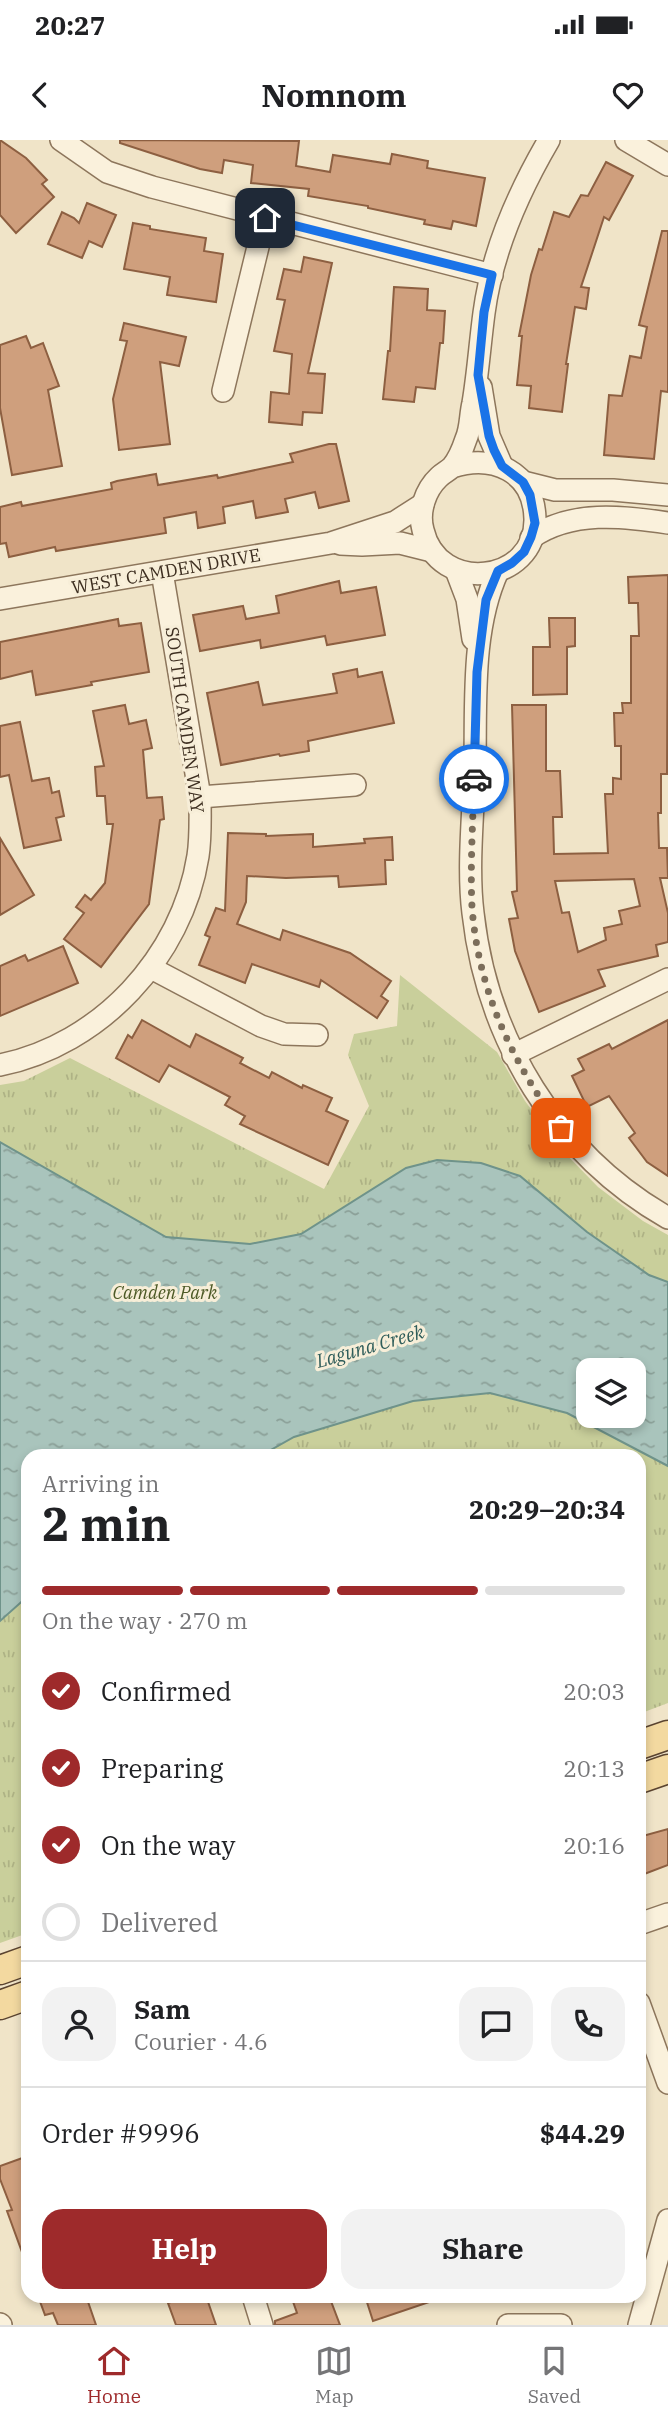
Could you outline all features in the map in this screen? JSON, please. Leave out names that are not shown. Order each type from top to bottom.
[{"type":"main road","points":[[646,1743],[668,1735]]},
{"type":"main road","points":[[646,1777],[668,1769]]},
{"type":"main road","points":[[0,1970],[21,1962]]},
{"type":"main road","points":[[0,2005],[21,1998]]},
{"type":"street","points":[[61,140],[107,172],[172,194],[492,275]]},
{"type":"street","points":[[523,482],[530,495],[535,523],[531,537],[518,557],[498,571],[470,574],[456,570],[432,551],[422,529],[423,504],[434,483],[452,467],[468,436],[478,375],[484,312],[492,275],[510,217],[549,140]]},
{"type":"street","points":[[626,140],[668,165]]},
{"type":"street","points":[[223,391],[265,218]]},
{"type":"street","points":[[478,375],[489,436],[502,466]]},
{"type":"street","points":[[452,467],[477,462],[502,466],[523,482],[555,490],[613,490],[668,495]]},
{"type":"street","name":"WEST CAMDEN DRIVE","points":[[0,598],[331,543],[395,522],[423,504]]},
{"type":"street","points":[[531,537],[545,528],[578,519],[623,517],[668,523]]},
{"type":"street","name":"WEST CAMDEN DRIVE","points":[[331,543],[400,543],[432,551]]},
{"type":"street","points":[[456,570],[467,599],[477,672]]},
{"type":"street","points":[[498,571],[486,600],[477,672],[472,910],[488,990],[513,1055],[536,1095],[561,1128],[588,1158],[619,1185],[668,1218]]},
{"type":"street","name":"SOUTH CAMDEN WAY","points":[[0,1065],[49,1049],[87,1028],[122,1000],[152,968],[178,921],[194,878],[201,835],[200,797],[162,572]]},
{"type":"street","points":[[200,797],[355,785]]},
{"type":"street","points":[[152,968],[261,1026],[284,1034],[317,1035]]},
{"type":"street","points":[[513,1055],[668,979]]},
{"type":"street","points":[[646,1922],[668,1914]]},
{"type":"street","points":[[646,2022],[668,2083]]},
{"type":"street","points":[[646,2300],[668,2220]]},
{"type":"street","points":[[255,2303],[262,2325]]},
{"type":"street","points":[[639,2325],[645,2303]]},
{"type":"street","points":[[508,2325],[561,2325]]},
{"type":"green space","name":"Camden Park","points":[[400,975],[497,1052],[525,1101],[560,1148],[598,1187],[643,1221],[668,1235],[668,1703],[646,1711],[646,1449],[21,1449],[21,1936],[0,1943],[0,1085],[24,1081],[70,1058],[324,1189],[369,1106],[348,1055],[354,1034],[397,1026]]},
{"type":"water","name":"Laguna Creek","points":[[0,1142],[166,1237],[250,1244],[301,1234],[406,1168],[437,1160],[481,1163],[520,1176],[587,1232],[649,1275],[668,1282],[668,1466],[646,1454],[646,1449],[636,1449],[596,1428],[646,1428],[646,1358],[576,1358],[576,1418],[490,1393],[413,1401],[294,1437],[273,1449],[21,1449],[21,1602],[0,1621]]},
{"type":"building","points":[[0,140],[26,158],[47,180],[42,184],[54,197],[16,233],[0,215]]},
{"type":"building","points":[[120,140],[299,141],[296,166],[330,172],[333,155],[390,164],[392,154],[428,161],[427,168],[485,178],[476,226],[453,221],[451,229],[424,224],[425,220],[368,206],[308,196],[309,189],[251,183],[253,165],[224,160],[222,173],[200,169],[120,143]]},
{"type":"building","points":[[606,162],[633,176],[609,220],[604,217],[581,287],[589,288],[586,309],[575,307],[562,412],[529,408],[531,386],[517,385],[522,336],[519,336],[539,249],[542,250],[554,212],[569,217],[581,195],[588,196]]},
{"type":"building","points":[[87,203],[116,215],[102,247],[89,241],[82,258],[48,244],[62,212],[79,223]]},
{"type":"building","points":[[133,223],[150,226],[150,229],[206,238],[204,251],[223,254],[216,302],[167,295],[170,277],[124,269]]},
{"type":"building","points":[[662,231],[668,231],[668,392],[661,391],[654,459],[604,455],[609,395],[622,396],[630,356],[641,358],[647,327],[639,325]]},
{"type":"building","points":[[304,257],[332,263],[308,373],[325,374],[322,413],[303,412],[302,425],[269,422],[271,392],[289,394],[292,354],[274,351],[285,300],[277,299],[284,269],[301,272]]},
{"type":"building","points":[[394,287],[428,289],[427,310],[445,311],[435,389],[416,387],[414,402],[383,399],[390,351]]},
{"type":"building","points":[[124,323],[186,337],[179,366],[160,362],[170,444],[119,450],[113,399],[127,341],[120,340]]},
{"type":"building","points":[[26,336],[31,348],[43,343],[59,386],[48,390],[62,466],[12,475],[0,408],[0,345]]},
{"type":"building","points":[[336,444],[349,501],[319,508],[315,492],[285,499],[288,512],[256,518],[253,501],[223,507],[225,523],[198,528],[196,512],[164,518],[166,533],[56,551],[55,547],[9,557],[6,543],[0,544],[0,507],[21,502],[22,506],[112,489],[111,483],[156,474],[158,485],[217,475],[218,478],[293,462],[290,454]]},
{"type":"building","points":[[668,575],[667,774],[661,774],[661,813],[658,813],[659,848],[667,848],[668,878],[660,878],[668,913],[668,942],[656,945],[658,956],[598,970],[605,986],[539,1012],[515,951],[509,919],[518,918],[512,892],[517,891],[512,705],[546,705],[546,771],[560,771],[562,817],[553,817],[554,854],[608,853],[605,794],[613,794],[613,778],[621,779],[621,746],[615,746],[614,713],[623,713],[622,703],[631,703],[631,636],[639,636],[638,603],[629,603],[628,577]],"holes":[[[634,879],[640,906],[619,911],[622,924],[604,928],[606,940],[578,952],[569,912],[562,913],[555,881]]]},
{"type":"building","points":[[339,581],[341,593],[376,587],[385,635],[327,645],[325,636],[261,648],[260,640],[200,651],[193,615],[243,606],[246,619],[279,613],[276,596]]},
{"type":"building","points":[[549,618],[575,618],[575,646],[567,647],[567,694],[533,695],[533,647],[550,647]]},
{"type":"building","points":[[118,619],[119,626],[141,623],[149,672],[36,695],[32,671],[0,679],[0,642]]},
{"type":"building","points":[[357,669],[358,677],[382,672],[394,723],[308,741],[309,751],[221,765],[207,693],[258,682],[263,705],[337,693],[333,674]]},
{"type":"building","points":[[125,705],[129,724],[146,720],[152,748],[143,750],[147,798],[162,797],[164,819],[160,820],[149,904],[101,967],[64,939],[84,913],[76,907],[85,895],[91,900],[105,883],[113,824],[107,824],[105,796],[97,796],[95,767],[104,766],[93,711]]},
{"type":"building","points":[[20,722],[32,781],[49,778],[52,793],[59,791],[64,816],[56,818],[61,840],[24,848],[9,775],[0,777],[0,726]]},
{"type":"building","points":[[228,833],[266,836],[313,834],[313,847],[365,843],[364,839],[392,837],[393,860],[385,860],[386,884],[339,887],[338,876],[247,876],[246,902],[237,924],[280,940],[283,930],[350,953],[391,981],[381,996],[388,1001],[377,1018],[321,980],[319,987],[252,964],[245,983],[199,965],[210,937],[205,935],[216,908],[225,911]]},
{"type":"building","points":[[0,838],[34,895],[0,915]]},
{"type":"building","points":[[63,946],[78,983],[0,1016],[0,966],[25,955],[28,961]]},
{"type":"building","points":[[142,1020],[190,1047],[196,1034],[243,1058],[240,1063],[269,1078],[272,1072],[302,1088],[303,1085],[332,1098],[326,1111],[348,1121],[328,1165],[240,1124],[245,1116],[225,1105],[230,1097],[169,1065],[159,1082],[116,1058],[128,1035],[132,1038]]},
{"type":"building","points":[[668,1020],[668,1176],[647,1162],[629,1138],[635,1133],[609,1096],[587,1107],[572,1076],[584,1070],[578,1059],[609,1044],[612,1049]]},
{"type":"building","points":[[668,1829],[668,1865],[646,1873],[646,1835]]},
{"type":"building","points":[[21,2158],[21,2249],[7,2211],[12,2210],[0,2179],[0,2166]]},
{"type":"building","points":[[41,2303],[88,2303],[96,2325],[58,2325],[53,2313],[45,2315]]},
{"type":"building","points":[[168,2303],[208,2303],[216,2325],[176,2325]]},
{"type":"building","points":[[293,2303],[332,2303],[340,2325],[275,2325],[275,2321],[297,2313]]},
{"type":"building","points":[[367,2303],[426,2303],[373,2321]]},
{"type":"way so far","points":[[474,779],[472,910],[478,950],[488,990],[513,1055],[536,1095],[561,1128]]},
{"type":"route","points":[[265,218],[492,275],[484,312],[478,375],[494,450],[502,466],[523,482],[530,495],[535,523],[524,552],[498,571],[486,600],[477,672],[474,779]]}]
